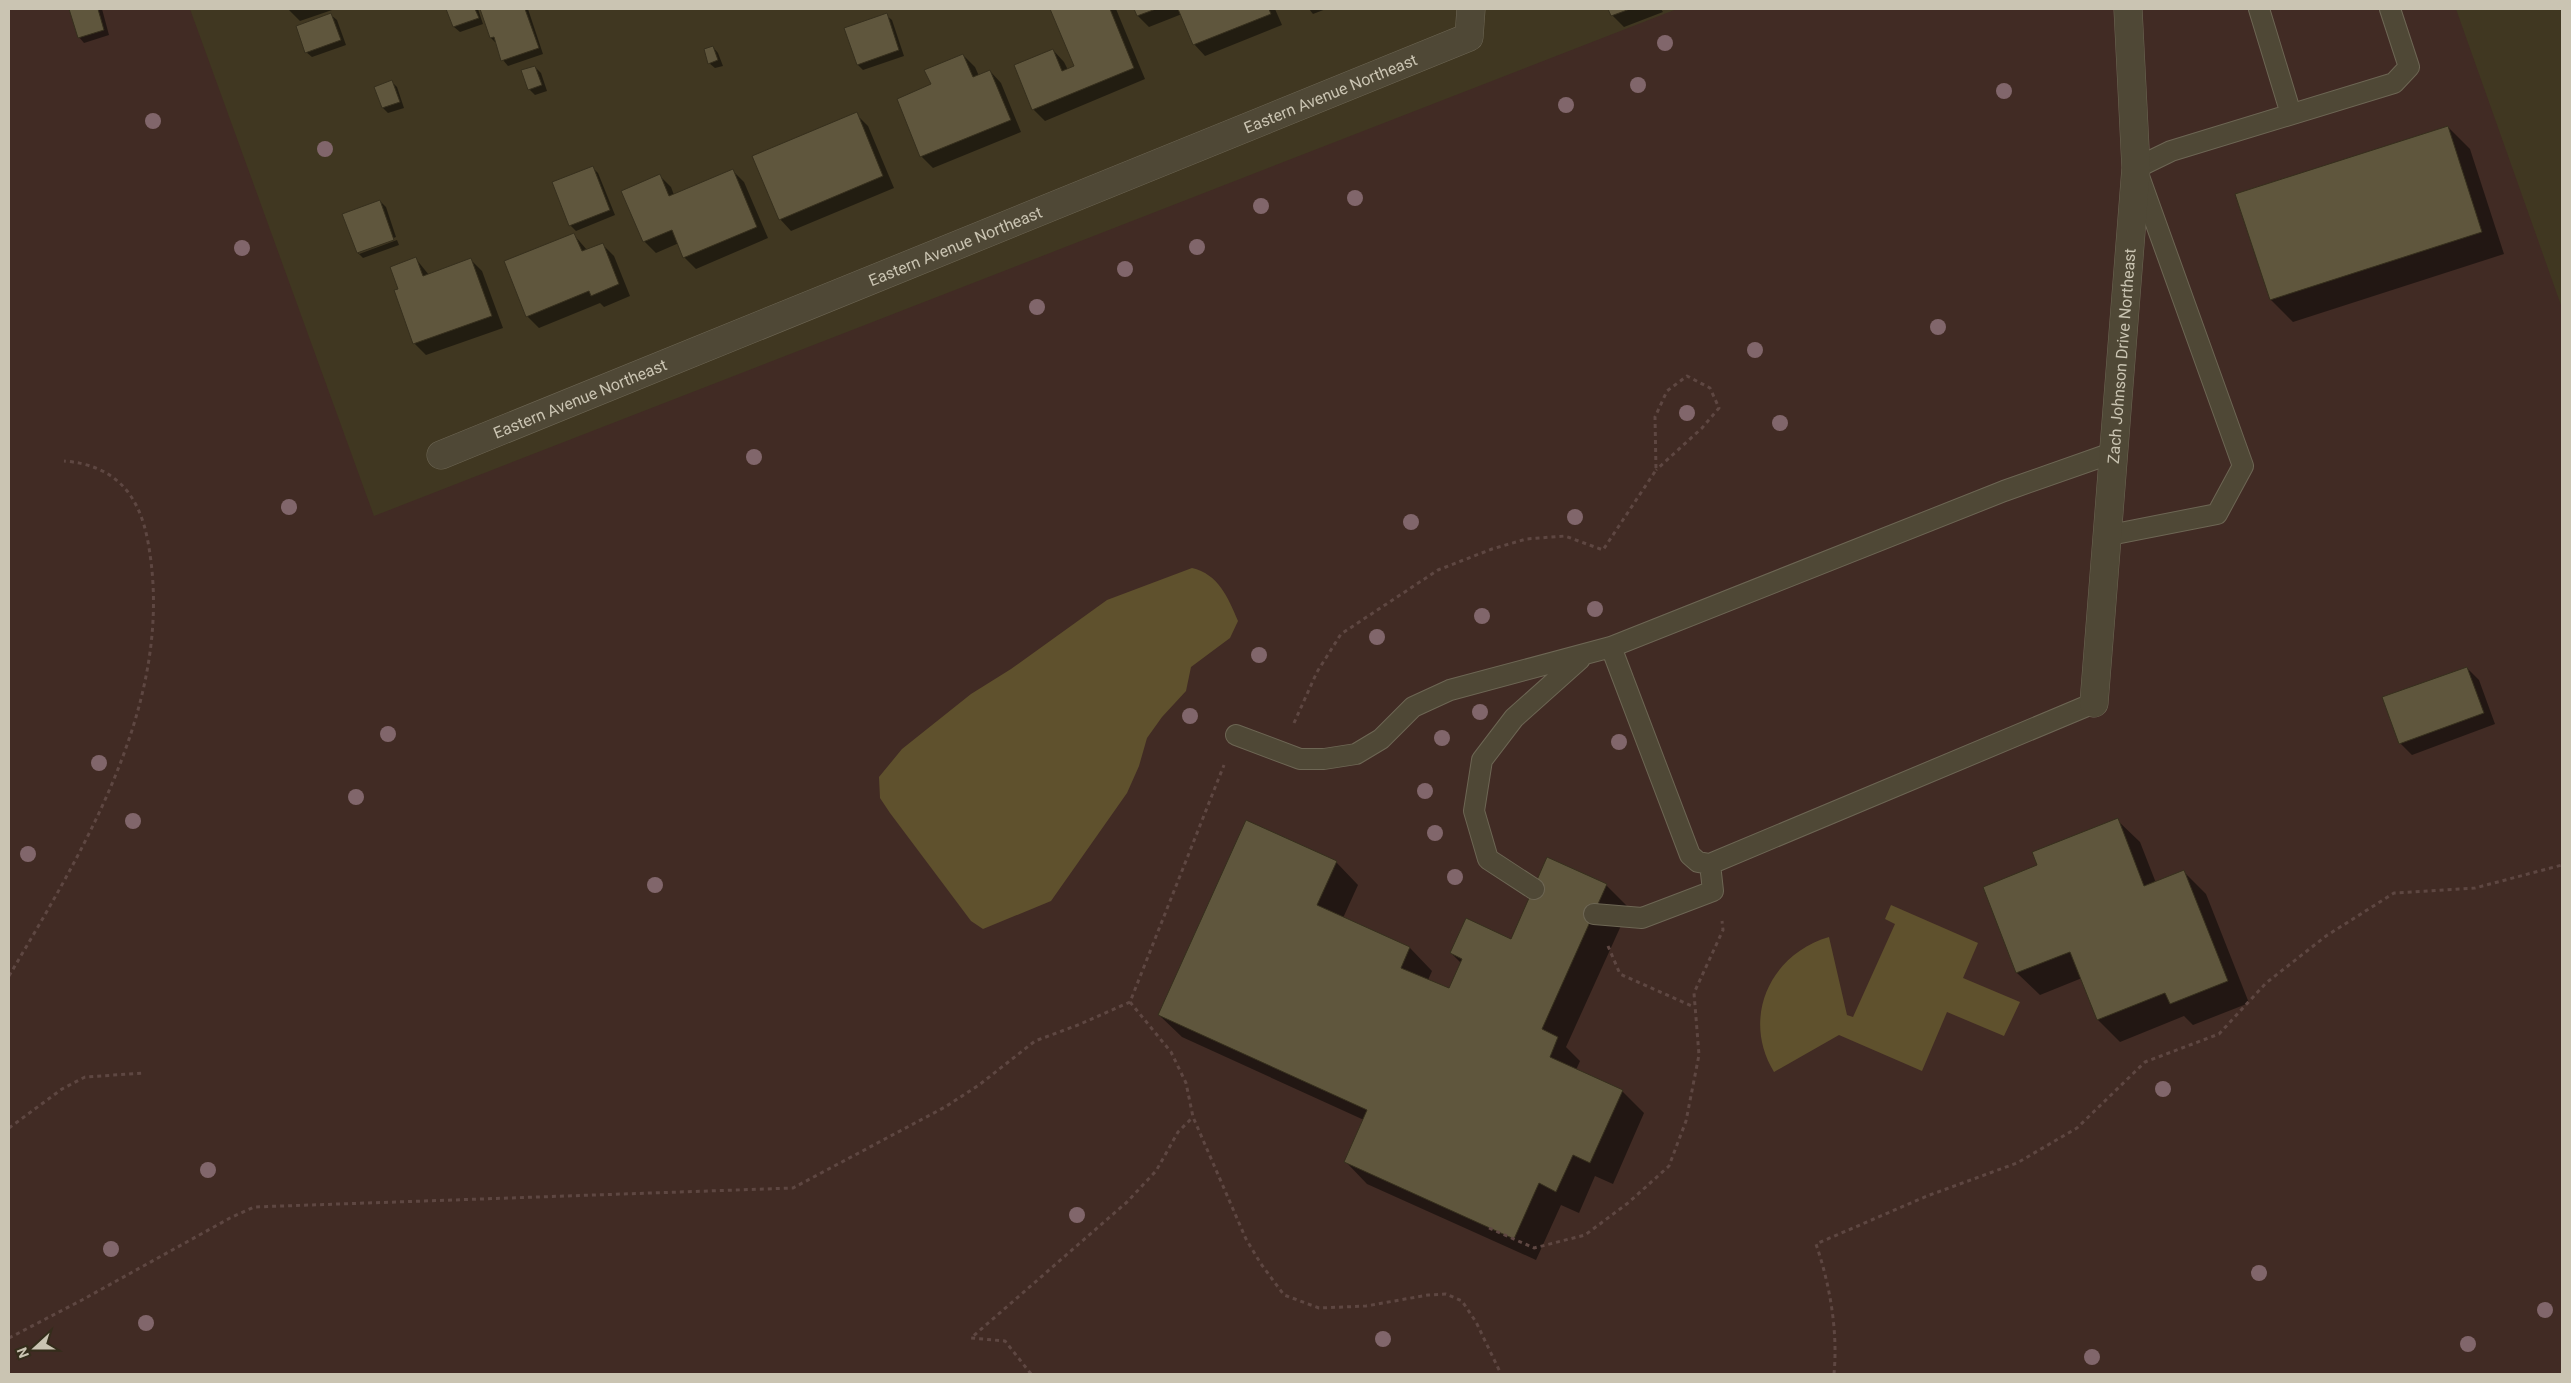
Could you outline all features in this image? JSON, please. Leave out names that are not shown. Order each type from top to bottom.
[{"type":"street","name":"Eastern Avenue Northeast","points":[[441,455],[1469,37],[1471,9]]},
{"type":"street","name":"Zach Johnson Drive Northeast","points":[[2094,703],[2105,536],[2136,168],[2128,9]]},
{"type":"lane","points":[[2259,9],[2292,114]]},
{"type":"lane","points":[[2105,536],[2217,514],[2242,466],[2136,168],[2171,151],[2394,83],[2409,67],[2390,9]]},
{"type":"lane","points":[[1236,735],[1300,759],[1324,759],[1356,754],[1381,739],[1413,707],[1450,690],[1611,647],[2004,491],[2112,452]]},
{"type":"lane","points":[[1611,647],[1690,855],[1698,862],[1710,864],[2094,703]]},
{"type":"lane","points":[[1534,889],[1488,859],[1474,811],[1482,760],[1514,718],[1583,656]]},
{"type":"lane","points":[[1599,915],[1642,918],[1713,891],[1710,864]]},
{"type":"path","points":[[1280,753],[1317,672],[1341,634],[1438,570],[1492,549],[1526,539],[1565,536],[1603,550],[1656,470],[1702,428],[1719,408],[1710,388],[1687,376],[1667,391],[1656,417],[1656,470]]},
{"type":"path","points":[[9,976],[41,922],[112,785],[134,727],[154,626],[155,590],[153,570],[145,524],[137,505],[122,485],[101,469],[82,462],[64,461]]},
{"type":"path","points":[[9,1338],[230,1218],[254,1207],[792,1188],[945,1107],[979,1085],[1035,1040],[1078,1025],[1130,1002],[1236,735]]},
{"type":"path","points":[[1834,1374],[1833,1317],[1825,1270],[1816,1244],[1927,1196],[2017,1163],[2077,1128],[2145,1062],[2218,1034],[2266,983],[2326,936],[2394,894],[2475,888],[2562,865]]},
{"type":"path","points":[[1489,1228],[1534,1248],[1585,1235],[1628,1203],[1669,1166],[1686,1121],[1699,1055],[1694,993],[1723,930],[1720,907],[1713,891]]},
{"type":"path","points":[[1599,915],[1604,937],[1620,974],[1694,1007]]},
{"type":"path","points":[[1130,1002],[1171,1052],[1186,1083],[1193,1117],[1246,1239],[1261,1264],[1284,1295],[1319,1308],[1366,1306],[1428,1294],[1446,1294],[1462,1301],[1476,1322],[1501,1374]]},
{"type":"path","points":[[9,1128],[62,1089],[85,1077],[145,1073]]},
{"type":"path","points":[[1031,1374],[1005,1341],[972,1338],[1127,1202],[1156,1171],[1178,1132],[1193,1117]]},
{"type":"shaded area","points":[[9,9],[190,9],[374,516],[1677,9],[2456,9],[2562,308],[2562,1374],[9,1374]]},
{"type":"shaded area","points":[[1192,568],[1209,575],[1226,595],[1238,621],[1230,638],[1191,667],[1186,691],[1162,717],[1147,738],[1139,766],[1127,793],[1051,901],[983,929],[971,921],[890,813],[880,798],[879,777],[902,749],[971,694],[1011,669],[1107,600]]},
{"type":"shaded area","points":[[1891,905],[1978,943],[1963,978],[2020,1002],[2004,1036],[1947,1012],[1922,1071],[1839,1035],[1774,1072],[1764,1051],[1760,1031],[1761,1010],[1767,991],[1777,973],[1791,958],[1808,945],[1829,937],[1847,1015],[1853,1017],[1895,924],[1885,919]]},
{"type":"building","points":[[69,9],[98,9],[104,30],[78,38]]},
{"type":"building","points":[[446,9],[475,9],[479,18],[453,27]]},
{"type":"building","points":[[480,9],[525,9],[539,48],[501,61],[494,37],[490,38]]},
{"type":"building","points":[[1050,9],[1110,9],[1134,68],[1032,110],[1014,65],[1053,49],[1062,71],[1074,66]]},
{"type":"building","points":[[1134,9],[1156,9],[1137,16]]},
{"type":"building","points":[[1178,9],[1269,9],[1271,14],[1193,45]]},
{"type":"building","points":[[1608,9],[1630,9],[1611,16]]},
{"type":"building","points":[[331,13],[341,40],[305,53],[296,26]]},
{"type":"building","points":[[887,13],[899,50],[857,65],[844,28]]},
{"type":"building","points":[[713,46],[718,60],[708,64],[704,49]]},
{"type":"building","points":[[963,54],[973,77],[990,70],[1011,120],[920,157],[897,99],[931,84],[924,70]]},
{"type":"building","points":[[535,66],[542,85],[528,90],[521,70]]},
{"type":"building","points":[[392,80],[400,102],[382,108],[374,87]]},
{"type":"building","points":[[857,112],[883,176],[779,220],[752,156]]},
{"type":"building","points":[[2448,126],[2482,232],[2270,300],[2235,194]]},
{"type":"building","points":[[593,166],[610,210],[569,226],[552,182]]},
{"type":"building","points":[[733,169],[757,227],[683,258],[672,230],[643,242],[621,191],[660,174],[669,196]]},
{"type":"building","points":[[380,200],[394,240],[357,253],[342,214]]},
{"type":"building","points":[[574,233],[582,251],[603,243],[619,284],[591,296],[589,291],[526,317],[504,261]]},
{"type":"building","points":[[416,257],[423,276],[471,258],[492,316],[413,344],[394,290],[398,289],[390,267]]},
{"type":"building","points":[[2467,667],[2484,713],[2399,744],[2382,697]]},
{"type":"building","points":[[2118,818],[2144,886],[2184,870],[2228,981],[2170,1004],[2165,993],[2097,1020],[2070,952],[2016,973],[1983,887],[2037,865],[2032,852]]},
{"type":"building","points":[[1246,820],[1337,861],[1317,905],[1410,947],[1401,968],[1449,988],[1462,959],[1450,953],[1466,918],[1511,939],[1547,857],[1607,884],[1542,1029],[1558,1037],[1550,1057],[1623,1090],[1590,1163],[1573,1155],[1556,1192],[1539,1183],[1514,1239],[1344,1162],[1367,1110],[1158,1015]]}]
